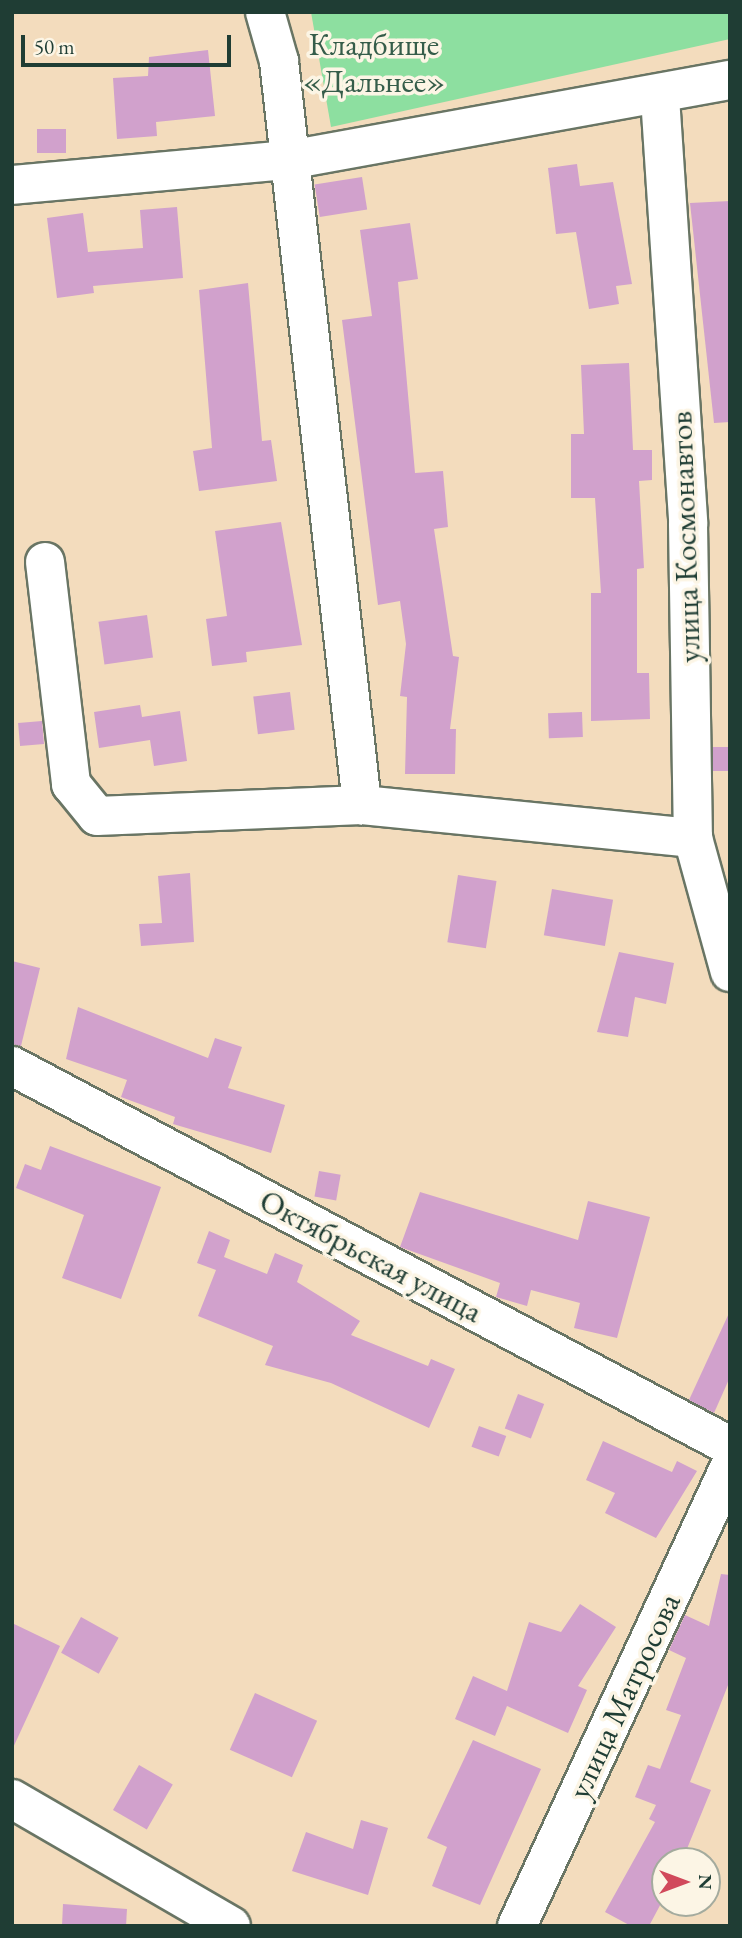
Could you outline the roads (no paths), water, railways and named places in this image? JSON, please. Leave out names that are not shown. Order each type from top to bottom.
[{"type":"street","points":[[265,12],[279,61],[362,805]]},
{"type":"street","points":[[12,185],[289,160],[660,97],[730,80]]},
{"type":"street","name":"улица Космонавтов","points":[[660,97],[688,524],[693,838],[730,972]]},
{"type":"street","points":[[45,562],[71,785],[97,816],[362,805],[693,838]]},
{"type":"street","name":"Октябрьская улица","points":[[12,1066],[730,1446]]},
{"type":"street","name":"улица Матросова","points":[[517,1926],[730,1466]]},
{"type":"street","points":[[12,1799],[231,1926]]},
{"type":"park label","name":"Кладбище «Дальнее»","points":[[374,64]]}]
